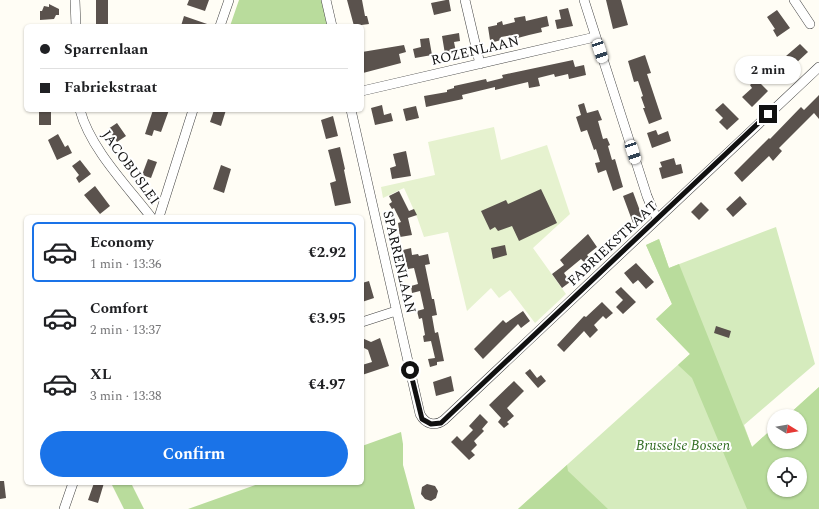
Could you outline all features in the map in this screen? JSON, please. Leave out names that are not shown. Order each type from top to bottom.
[{"type":"street","points":[[75,0],[76,24]]},
{"type":"street","points":[[221,24],[229,0]]},
{"type":"street","points":[[326,0],[332,24]]},
{"type":"street","points":[[465,0],[480,64]]},
{"type":"street","points":[[584,0],[647,196],[654,213],[658,218]]},
{"type":"street","points":[[794,0],[810,24]]},
{"type":"street","name":"ROZENLAAN","points":[[364,91],[595,37]]},
{"type":"street","name":"FABRIEKSTRAAT","points":[[422,419],[434,424],[444,420],[818,67]]},
{"type":"street","name":"JACOBUSLEI","points":[[81,112],[88,132],[98,149],[149,215]]},
{"type":"street","points":[[160,215],[192,112]]},
{"type":"street","name":"SPARRENLAAN","points":[[352,112],[396,311],[422,419]]},
{"type":"street","points":[[364,321],[396,311]]},
{"type":"street","points":[[64,509],[72,485]]},
{"type":"green space","points":[[239,0],[322,0],[328,24],[231,24]]},
{"type":"green space","points":[[494,127],[501,160],[547,145],[570,214],[533,248],[566,294],[535,323],[510,290],[499,298],[491,288],[467,311],[448,232],[424,237],[404,188],[383,198],[381,187],[435,175],[428,142]]},
{"type":"green space","name":"Brusselse Bossen","points":[[776,227],[815,364],[744,425],[752,447],[767,433],[767,449],[807,449],[807,409],[795,409],[819,387],[819,509],[518,509],[690,354],[656,319],[672,304],[646,245],[659,239],[669,268]]},
{"type":"green space","points":[[659,239],[669,268],[679,264],[752,447],[767,433],[767,449],[807,449],[807,409],[795,409],[819,387],[819,509],[747,509],[692,378],[678,365],[690,354],[656,319],[672,304],[646,245]]},
{"type":"green space","points":[[401,432],[403,444],[403,465],[415,509],[188,509],[255,485],[364,485],[364,445]]},
{"type":"green space","points":[[567,465],[568,471],[608,509],[518,509]]},
{"type":"green space","points":[[112,485],[132,485],[144,509],[124,509]]},
{"type":"building","points":[[96,0],[108,0],[108,24],[96,24]]},
{"type":"building","points":[[189,0],[209,0],[205,11],[187,5]]},
{"type":"building","points":[[347,0],[362,0],[365,16],[367,16],[369,24],[353,24]]},
{"type":"building","points":[[449,0],[451,11],[434,15],[431,3]]},
{"type":"building","points":[[606,0],[621,0],[628,25],[613,29]]},
{"type":"building","points":[[49,4],[59,9],[59,15],[56,15],[54,19],[40,20],[40,11],[42,11],[44,6],[49,7]]},
{"type":"building","points":[[568,8],[573,26],[557,29],[555,20],[561,19],[559,10]]},
{"type":"building","points":[[777,10],[790,28],[777,37],[773,30],[775,29],[767,17]]},
{"type":"building","points":[[184,16],[207,24],[182,24]]},
{"type":"building","points":[[525,16],[526,21],[547,16],[549,26],[541,28],[542,32],[514,39],[513,35],[501,37],[501,40],[494,42],[493,39],[490,40],[488,27],[497,25],[497,23],[502,21],[503,25],[515,22],[514,18]]},
{"type":"building","points":[[459,33],[460,41],[454,42],[456,52],[445,54],[442,36]]},
{"type":"building","points":[[429,38],[432,55],[415,58],[413,49],[421,47],[420,39]]},
{"type":"building","points":[[800,44],[808,52],[794,65],[786,56]]},
{"type":"building","points":[[404,45],[406,52],[399,54],[401,63],[364,73],[364,52]]},
{"type":"building","points":[[645,55],[651,73],[647,74],[662,119],[649,124],[643,108],[645,108],[641,97],[643,96],[638,81],[634,82],[628,61]]},
{"type":"building","points":[[573,60],[575,67],[584,65],[586,75],[569,79],[568,74],[555,77],[554,74],[538,78],[540,86],[529,88],[528,82],[495,90],[495,87],[462,95],[463,99],[426,107],[424,96],[447,92],[447,90],[454,88],[454,86],[486,79],[487,82],[503,78],[502,75]]},
{"type":"building","points":[[756,79],[768,91],[752,107],[742,97],[752,88],[750,85]]},
{"type":"building","points":[[819,95],[819,119],[814,113],[779,148],[782,151],[773,161],[769,156],[742,182],[734,173],[801,107],[804,110]]},
{"type":"building","points":[[584,103],[587,113],[598,110],[602,120],[598,121],[603,139],[607,138],[610,145],[608,146],[612,160],[615,159],[623,187],[613,191],[606,170],[598,173],[595,163],[600,162],[596,149],[594,150],[587,130],[581,132],[576,117],[581,115],[578,105]]},
{"type":"building","points":[[723,103],[739,119],[727,130],[719,122],[723,118],[715,110]]},
{"type":"building","points":[[382,105],[384,115],[391,113],[393,121],[375,125],[371,108]]},
{"type":"building","points":[[416,106],[419,118],[406,121],[403,109]]},
{"type":"building","points":[[39,112],[51,112],[51,125],[39,125]]},
{"type":"building","points":[[152,112],[168,112],[161,132],[154,130],[152,136],[145,134]]},
{"type":"building","points":[[213,112],[225,112],[221,126],[210,122]]},
{"type":"building","points":[[333,116],[338,136],[326,139],[321,120]]},
{"type":"building","points":[[117,123],[126,136],[117,142],[108,129]]},
{"type":"building","points":[[656,130],[658,135],[668,131],[671,141],[652,148],[647,133]]},
{"type":"building","points":[[58,134],[65,147],[68,145],[72,153],[57,160],[48,140]]},
{"type":"building","points":[[340,147],[351,203],[335,206],[330,183],[336,181],[328,150]]},
{"type":"building","points":[[406,151],[411,176],[392,179],[390,168],[396,166],[393,154]]},
{"type":"building","points":[[674,158],[676,165],[681,164],[683,173],[662,179],[659,168],[662,167],[660,162]]},
{"type":"building","points":[[148,159],[157,162],[151,178],[142,175]]},
{"type":"building","points":[[80,160],[91,174],[79,183],[76,178],[79,175],[72,166]]},
{"type":"building","points":[[221,165],[231,169],[224,193],[213,189]]},
{"type":"building","points":[[95,186],[110,206],[100,214],[84,195]]},
{"type":"building","points":[[541,189],[557,223],[519,241],[512,226],[498,231],[495,227],[490,230],[481,211],[506,200],[508,204]]},
{"type":"building","points":[[399,191],[409,211],[414,209],[417,215],[408,218],[412,235],[400,237],[398,223],[401,222],[394,208],[392,209],[389,204],[392,202],[389,196]]},
{"type":"building","points":[[633,192],[643,219],[633,223],[623,196]]},
{"type":"building","points":[[740,196],[747,204],[733,217],[726,209]]},
{"type":"building","points":[[701,202],[709,210],[699,220],[691,212]]},
{"type":"building","points":[[588,234],[597,247],[587,255],[590,258],[585,263],[581,259],[564,273],[570,282],[562,288],[552,274],[564,265],[560,260]]},
{"type":"building","points":[[505,245],[507,255],[493,259],[491,248]]},
{"type":"building","points":[[411,248],[412,255],[418,254],[419,256],[428,254],[430,264],[425,265],[437,315],[432,316],[435,333],[438,332],[444,361],[437,362],[437,365],[430,367],[428,359],[435,358],[431,341],[424,342],[423,336],[425,335],[422,318],[419,319],[417,311],[424,309],[420,291],[412,293],[411,286],[418,284],[414,268],[408,269],[403,250]]},
{"type":"building","points":[[636,263],[654,282],[646,289],[638,280],[633,284],[624,273]]},
{"type":"building","points":[[369,281],[374,298],[364,301],[364,282]]},
{"type":"building","points":[[621,287],[636,302],[623,314],[616,307],[623,300],[615,292]]},
{"type":"building","points":[[602,302],[613,313],[606,319],[603,316],[594,325],[598,330],[590,338],[584,331],[564,352],[557,345],[584,316],[586,317]]},
{"type":"building","points":[[523,311],[530,321],[521,328],[518,324],[483,359],[474,349],[503,320],[506,323]]},
{"type":"building","points":[[716,326],[731,331],[729,338],[714,333]]},
{"type":"building","points":[[380,338],[389,366],[364,374],[364,364],[372,362],[368,350],[364,348],[364,339],[371,342]]},
{"type":"building","points":[[530,369],[537,378],[541,375],[546,381],[538,388],[525,373]]},
{"type":"building","points":[[451,376],[454,391],[436,396],[433,382]]},
{"type":"building","points":[[514,381],[524,391],[507,408],[514,416],[507,422],[509,424],[504,428],[498,422],[501,418],[489,405]]},
{"type":"building","points":[[480,414],[488,422],[482,429],[484,431],[474,441],[477,445],[471,451],[475,455],[469,460],[451,442],[457,436],[462,441],[473,430],[469,426]]},
{"type":"building","points":[[0,481],[4,481],[6,498],[0,499]]},
{"type":"building","points":[[427,484],[435,486],[438,491],[436,498],[431,501],[425,499],[421,494],[422,487]]},
{"type":"building","points":[[93,485],[103,485],[98,503],[88,500]]},
{"type":"route","points":[[410,370],[422,419],[431,424],[441,423],[768,114]]}]
